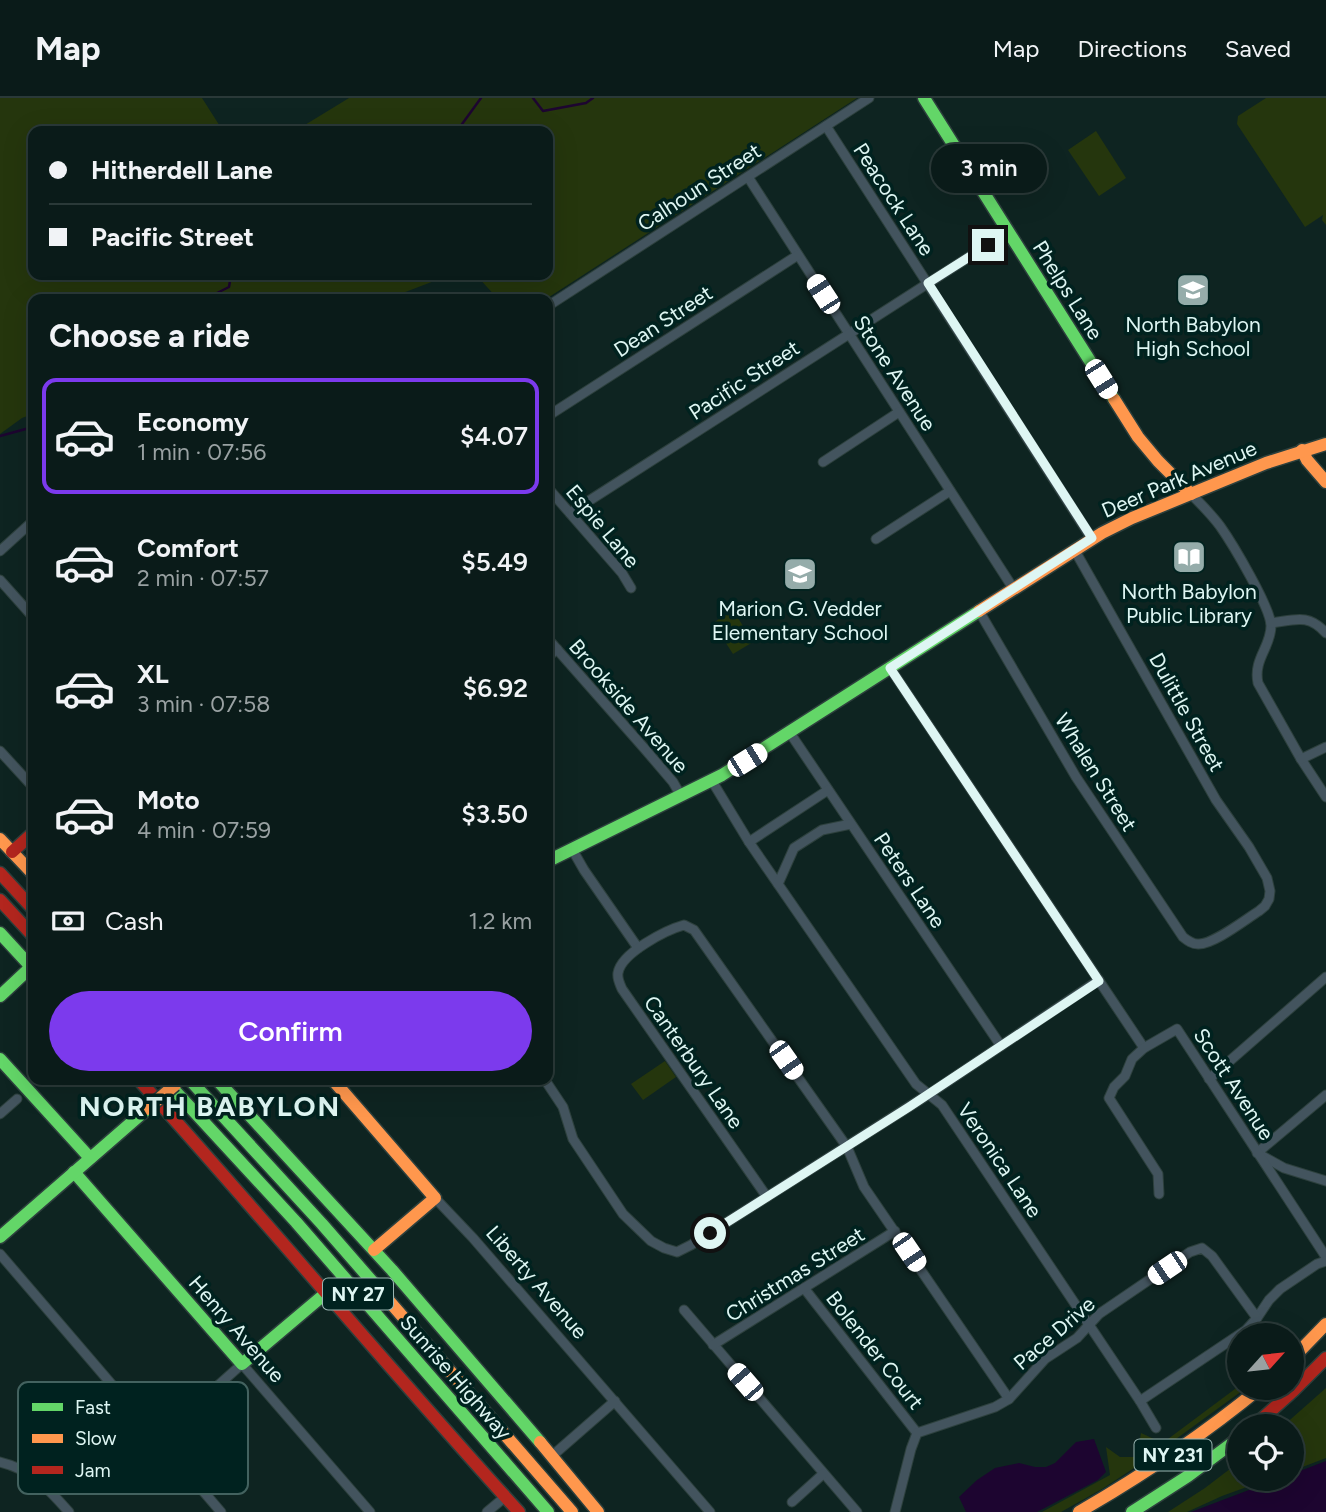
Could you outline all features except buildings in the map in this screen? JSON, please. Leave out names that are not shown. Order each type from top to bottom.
[{"type":"main road","name":"Phelps Lane","points":[[928,100],[1138,437],[1163,467],[1191,494]]},
{"type":"main road","name":"Deer Park Avenue","points":[[553,858],[712,781],[1092,538],[1126,521],[1266,463],[1326,443]]},
{"type":"main road","points":[[1302,450],[1326,482]]},
{"type":"main road","points":[[12,852],[28,838]]},
{"type":"main road","points":[[0,839],[28,869]]},
{"type":"main road","points":[[0,873],[28,904]]},
{"type":"main road","points":[[0,900],[28,931]]},
{"type":"main road","points":[[0,933],[28,964]]},
{"type":"main road","points":[[0,996],[28,972]]},
{"type":"main road","points":[[0,1059],[90,1158]]},
{"type":"main road","name":"Sunrise Highway","points":[[144,1085],[519,1512]]},
{"type":"main road","name":"Sunrise Highway","points":[[171,1085],[303,1230],[548,1512]]},
{"type":"main road","points":[[0,1237],[175,1085]]},
{"type":"main road","name":"Sunrise Highway","points":[[195,1085],[322,1224],[572,1512]]},
{"type":"main road","name":"Sunrise Highway","points":[[222,1085],[374,1250],[598,1512]]},
{"type":"main road","name":"Liberty Avenue","points":[[337,1085],[435,1198]]},
{"type":"main road","name":"Henry Avenue","points":[[74,1172],[242,1364]]},
{"type":"main road","points":[[374,1250],[435,1198]]},
{"type":"main road","points":[[242,1364],[326,1293]]},
{"type":"main road","points":[[1304,1347],[1326,1324]]},
{"type":"main road","points":[[1267,1414],[1326,1358]]},
{"type":"main road","name":"NY 231","points":[[1079,1512],[1180,1451],[1245,1400]]},
{"type":"main road","name":"NY 231","points":[[1132,1512],[1227,1447]]},
{"type":"street","name":"Calhoun Street","points":[[553,303],[869,98]]},
{"type":"street","name":"Peacock Lane","points":[[827,125],[1092,538]]},
{"type":"street","name":"Stone Avenue","points":[[748,177],[1013,588]]},
{"type":"street","name":"Pacific Street","points":[[570,513],[1008,232]]},
{"type":"street","name":"Dean Street","points":[[553,413],[798,255]]},
{"type":"street","points":[[823,462],[899,412]]},
{"type":"street","points":[[876,539],[950,491]]},
{"type":"street","name":"Espie Lane","points":[[553,494],[622,573],[631,588]]},
{"type":"street","points":[[1191,494],[1224,533],[1264,604],[1271,623],[1270,634],[1258,664],[1257,678],[1301,759],[1326,797]]},
{"type":"street","points":[[0,551],[28,526]]},
{"type":"street","name":"Dulittle Street","points":[[1074,550],[1220,806],[1267,878],[1269,899],[1262,909],[1211,941],[1193,943]]},
{"type":"street","points":[[0,580],[28,611]]},
{"type":"street","name":"Whalen Street","points":[[979,611],[1076,777],[1178,930],[1193,943]]},
{"type":"street","points":[[1271,623],[1309,620],[1317,623],[1326,633]]},
{"type":"street","name":"Brookside Avenue","points":[[553,645],[673,782],[681,796]]},
{"type":"street","points":[[553,653],[557,649]]},
{"type":"street","points":[[890,668],[1144,1048],[1132,1059],[1125,1076],[1114,1087],[1109,1098],[1158,1174],[1159,1194]]},
{"type":"street","name":"Peters Lane","points":[[790,733],[1001,1046]]},
{"type":"street","points":[[1301,759],[1326,747]]},
{"type":"street","points":[[0,751],[28,782]]},
{"type":"street","name":"Veronica Lane","points":[[712,781],[749,842],[916,1084],[942,1105],[1156,1428]]},
{"type":"street","points":[[749,842],[828,790]]},
{"type":"street","points":[[778,884],[794,848],[821,830],[851,824]]},
{"type":"street","points":[[572,849],[638,948],[672,928],[684,925],[694,930],[847,1147],[864,1187],[1009,1399]]},
{"type":"street","name":"Canterbury Lane","points":[[638,948],[620,965],[617,976],[622,989],[767,1197]]},
{"type":"street","points":[[1209,1079],[1326,977]]},
{"type":"street","points":[[548,1085],[563,1107],[573,1139],[623,1214],[651,1241],[677,1252],[847,1147],[1099,981]]},
{"type":"street","name":"Scott Avenue","points":[[1144,1048],[1177,1029],[1326,1259]]},
{"type":"street","points":[[1326,1095],[1257,1153],[1284,1168],[1326,1181]]},
{"type":"street","points":[[0,1114],[17,1099]]},
{"type":"street","name":"Liberty Avenue","points":[[435,1198],[473,1238],[710,1512]]},
{"type":"street","name":"Christmas Street","points":[[713,1345],[895,1231]]},
{"type":"street","name":"Pace Drive","points":[[917,1433],[995,1408],[1009,1399],[1045,1359],[1077,1338],[1099,1314],[1190,1252],[1202,1248],[1212,1255],[1257,1318]]},
{"type":"street","points":[[0,1254],[109,1382]]},
{"type":"street","points":[[1140,1401],[1246,1330],[1280,1289],[1326,1259]]},
{"type":"street","name":"Bolender Court","points":[[804,1288],[917,1433]]},
{"type":"street","points":[[684,1310],[857,1512]]},
{"type":"street","points":[[222,1382],[242,1364]]},
{"type":"street","name":"Henry Avenue","points":[[242,1364],[370,1512]]},
{"type":"street","points":[[552,1455],[615,1401]]},
{"type":"street","points":[[895,1512],[917,1433]]},
{"type":"street","points":[[0,1462],[18,1469]]},
{"type":"street","points":[[792,1502],[823,1474]]},
{"type":"street","points":[[53,1494],[69,1512]]},
{"type":"street","points":[[205,1494],[221,1512]]},
{"type":"street","points":[[487,1512],[505,1497]]},
{"type":"green space","points":[[0,98],[202,98],[220,126],[28,126],[28,280],[437,280],[400,294],[28,294],[28,416],[0,434]]},
{"type":"green space","points":[[349,98],[857,98],[553,294],[493,294],[481,280],[553,280],[553,126],[303,126]]},
{"type":"green space","points":[[1266,98],[1326,98],[1326,225],[1322,220],[1323,215],[1305,227],[1237,124],[1238,116]]},
{"type":"green space","points":[[1096,131],[1126,178],[1099,196],[1068,150]]},
{"type":"green space","points":[[733,610],[753,642],[733,654],[713,623]]},
{"type":"green space","points":[[665,1061],[676,1077],[643,1100],[631,1084]]},
{"type":"green space","points":[[1326,1388],[1326,1458],[1304,1466],[1304,1414],[1297,1414]]},
{"type":"green space","points":[[1227,1395],[1227,1400],[1230,1400],[1102,1489],[1061,1512],[1042,1512],[1110,1475],[1106,1447],[1120,1457],[1137,1457],[1141,1433],[1154,1439],[1168,1439]]},
{"type":"green space","points":[[1227,1471],[1227,1491],[1236,1491],[1187,1512],[1168,1512]]},
{"type":"shaded area","points":[[1094,1439],[1106,1472],[1098,1480],[1037,1512],[966,1512],[959,1497],[995,1468],[1019,1463],[1046,1467],[1055,1463],[1076,1442]]},
{"type":"shaded area","points":[[1326,1461],[1326,1512],[1191,1512],[1246,1491],[1304,1491],[1304,1469]]},
{"type":"waterway","points":[[461,126],[481,98]]},
{"type":"waterway","points":[[533,98],[543,111],[586,103],[593,98]]},
{"type":"waterway","points":[[215,294],[229,287],[230,280]]},
{"type":"waterway","points":[[0,436],[28,428]]},
{"type":"traffic: fast","points":[[924,98],[1114,399]]},
{"type":"traffic: fast","points":[[553,859],[722,775],[979,611]]},
{"type":"traffic: fast","points":[[0,933],[28,964]]},
{"type":"traffic: fast","points":[[0,996],[28,970]]},
{"type":"traffic: fast","points":[[0,1059],[90,1158]]},
{"type":"traffic: fast","points":[[170,1085],[296,1222],[548,1512]]},
{"type":"traffic: fast","points":[[195,1085],[383,1294]]},
{"type":"traffic: fast","points":[[222,1085],[392,1270],[540,1442]]},
{"type":"traffic: fast","points":[[0,1237],[147,1109]]},
{"type":"traffic: fast","points":[[74,1172],[242,1364],[326,1293]]},
{"type":"traffic: fast","points":[[1132,1512],[1227,1447]]},
{"type":"traffic: slow","points":[[1114,399],[1138,437],[1191,494]]},
{"type":"traffic: slow","points":[[979,611],[1102,533],[1132,518],[1266,463],[1326,444]]},
{"type":"traffic: slow","points":[[1302,450],[1326,482]]},
{"type":"traffic: slow","points":[[0,839],[28,869]]},
{"type":"traffic: slow","points":[[147,1109],[175,1085]]},
{"type":"traffic: slow","points":[[337,1085],[435,1198],[374,1250]]},
{"type":"traffic: slow","points":[[383,1294],[572,1512]]},
{"type":"traffic: slow","points":[[1304,1347],[1326,1324]]},
{"type":"traffic: slow","points":[[1079,1512],[1172,1454],[1245,1400]]},
{"type":"traffic: slow","points":[[540,1442],[598,1512]]},
{"type":"traffic: jam","points":[[12,852],[28,838]]},
{"type":"traffic: jam","points":[[0,873],[28,904]]},
{"type":"traffic: jam","points":[[0,900],[28,931]]},
{"type":"traffic: jam","points":[[143,1085],[519,1512]]},
{"type":"traffic: jam","points":[[1267,1414],[1326,1358]]},
{"type":"place","name":"North Babylon High School","points":[[1193,290]]},
{"type":"place","name":"North Babylon Public Library","points":[[1189,557]]},
{"type":"place","name":"Marion G. Vedder Elementary School","points":[[800,574]]},
{"type":"district","name":"NORTH BABYLON","points":[[210,1106]]},
{"type":"route","points":[[710,1233],[909,1107],[1099,981],[890,668],[1092,538],[928,283],[988,245]]}]
